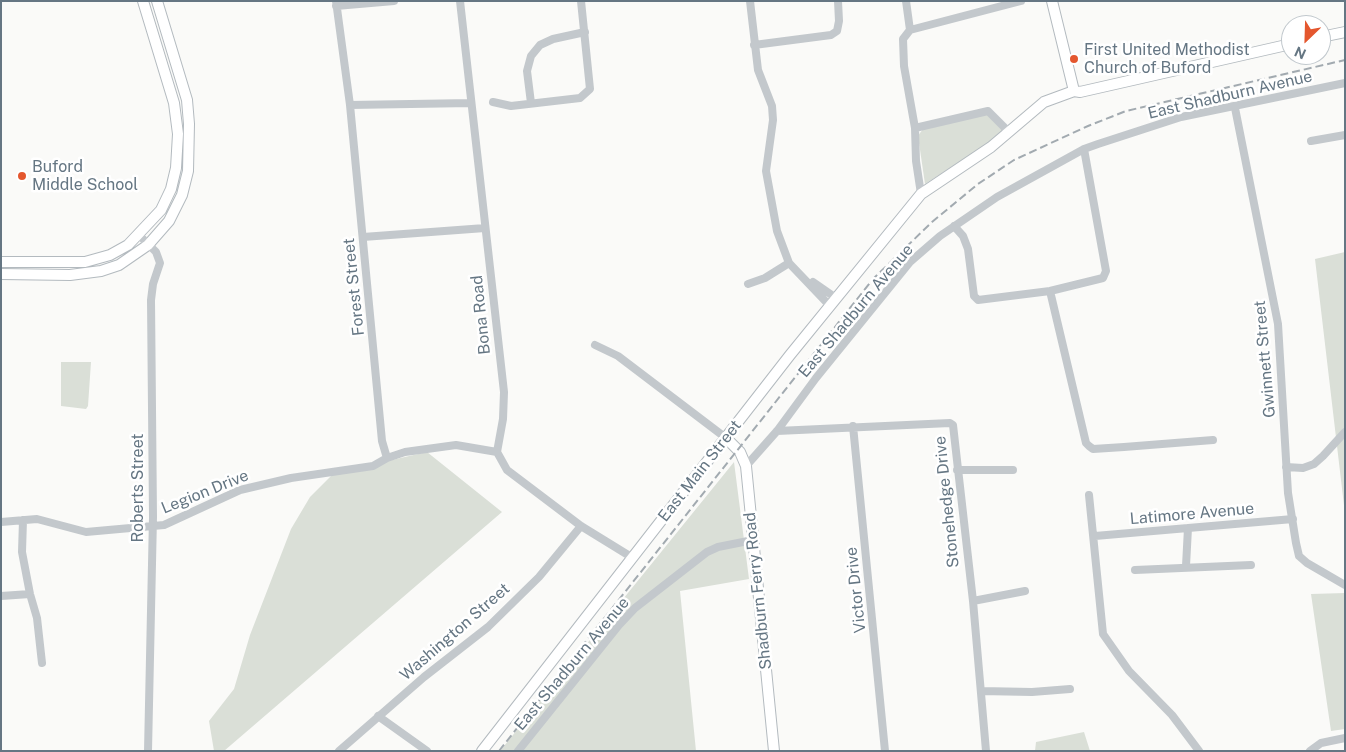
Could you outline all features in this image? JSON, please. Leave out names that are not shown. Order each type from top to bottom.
[{"type":"street","points":[[1,262],[85,262],[110,255],[128,245],[161,210],[171,189],[176,168],[178,134],[174,103],[143,1]]},
{"type":"street","points":[[1,274],[70,275],[101,271],[119,265],[148,245],[169,221],[182,195],[190,151],[187,100],[157,1]]},
{"type":"street","points":[[336,4],[394,1]]},
{"type":"street","name":"Bona Road","points":[[460,1],[504,392],[503,419],[497,452]]},
{"type":"street","points":[[493,102],[511,106],[580,98],[590,89],[581,1]]},
{"type":"street","points":[[750,1],[758,70],[772,106],[773,120],[766,171],[771,205],[782,249],[788,263],[833,302]]},
{"type":"street","points":[[754,45],[831,36],[838,31],[840,21],[838,1]]},
{"type":"street","points":[[906,1],[910,30],[902,44],[915,128],[916,161],[921,194]]},
{"type":"street","points":[[910,30],[1021,1]]},
{"type":"street","points":[[1052,1],[1074,91]]},
{"type":"street","name":"Forest Street","points":[[336,4],[350,105],[382,441],[387,458]]},
{"type":"street","points":[[531,104],[527,71],[532,56],[540,44],[585,32]]},
{"type":"street","points":[[1331,35],[1345,32]]},
{"type":"street","name":"East Main Street","points":[[482,751],[833,302],[921,194],[991,147],[1044,102],[1074,91],[1080,92],[1281,46]]},
{"type":"street","name":"East Shadburn Avenue","points":[[746,466],[777,431],[816,378],[910,262],[954,226],[997,197],[1084,149],[1181,118],[1345,83]]},
{"type":"street","points":[[350,105],[471,103]]},
{"type":"street","name":"Gwinnett Street","points":[[1235,108],[1278,324],[1286,467],[1292,519],[1299,556],[1345,585]]},
{"type":"street","points":[[915,128],[988,111],[1009,132]]},
{"type":"street","points":[[1311,141],[1345,135]]},
{"type":"street","points":[[954,226],[963,236],[968,249],[974,296],[978,300],[1050,291],[1103,278],[1106,271],[1084,149]]},
{"type":"street","points":[[363,237],[485,228]]},
{"type":"street","name":"Roberts Street","points":[[139,234],[156,252],[160,263],[153,284],[151,300],[153,526],[148,751]]},
{"type":"street","points":[[748,284],[765,278],[788,263]]},
{"type":"street","points":[[1050,291],[1088,446],[1093,449],[1213,440]]},
{"type":"street","points":[[595,345],[618,356],[726,438]]},
{"type":"street","name":"Stonehedge Drive","points":[[777,431],[853,426],[950,423],[953,425],[973,601],[986,751]]},
{"type":"street","name":"Victor Drive","points":[[853,426],[885,751]]},
{"type":"street","points":[[1286,467],[1302,468],[1314,464],[1345,432]]},
{"type":"street","name":"Shadburn Ferry Road","points":[[726,438],[740,452],[746,466],[774,751]]},
{"type":"street","points":[[1337,442],[1345,448]]},
{"type":"street","points":[[387,458],[405,452],[456,445],[497,452],[507,470],[581,526],[633,558]]},
{"type":"street","name":"Legion Drive","points":[[1,522],[37,519],[86,532],[153,526],[177,520],[240,490],[291,478],[373,466],[387,458]]},
{"type":"street","points":[[957,470],[1013,470]]},
{"type":"street","points":[[1089,495],[1095,536],[1103,634],[1129,671],[1172,715],[1199,751]]},
{"type":"street","name":"Latimore Avenue","points":[[1095,536],[1292,519]]},
{"type":"street","points":[[23,520],[22,552],[30,594],[37,618],[42,663]]},
{"type":"street","name":"Washington Street","points":[[339,751],[378,716],[488,627],[539,577],[581,526]]},
{"type":"street","points":[[1186,566],[1188,528]]},
{"type":"street","name":"East Shadburn Avenue","points":[[518,751],[619,625],[635,608],[703,554],[718,547],[753,540]]},
{"type":"street","points":[[1135,570],[1186,566],[1251,565]]},
{"type":"street","points":[[973,601],[1025,591]]},
{"type":"street","points":[[1,596],[30,594]]},
{"type":"street","points":[[981,691],[1032,692],[1070,689]]},
{"type":"street","points":[[378,716],[427,751]]},
{"type":"street","points":[[1310,751],[1321,743],[1345,738]]},
{"type":"shaded area","points":[[988,114],[1001,127],[1002,131],[995,139],[925,184],[918,136],[923,129]]},
{"type":"shaded area","points":[[1345,252],[1345,514],[1315,259]]},
{"type":"shaded area","points":[[61,362],[91,362],[88,406],[86,409],[61,406]]},
{"type":"shaded area","points":[[427,452],[502,512],[224,751],[214,751],[209,721],[234,689],[250,635],[291,529],[310,497],[334,473]]},
{"type":"shaded area","points":[[734,462],[749,579],[680,591],[696,751],[500,751]]},
{"type":"shaded area","points":[[1345,593],[1345,729],[1331,731],[1311,594]]},
{"type":"shaded area","points":[[1084,732],[1090,751],[1035,751],[1036,742]]},
{"type":"railway","points":[[499,751],[873,279],[932,222],[978,184],[1014,160],[1126,111],[1345,60]]},
{"type":"place","name":"First United Methodist Church of Buford","points":[[1074,59]]},
{"type":"place","name":"Buford Middle School","points":[[22,176]]}]
